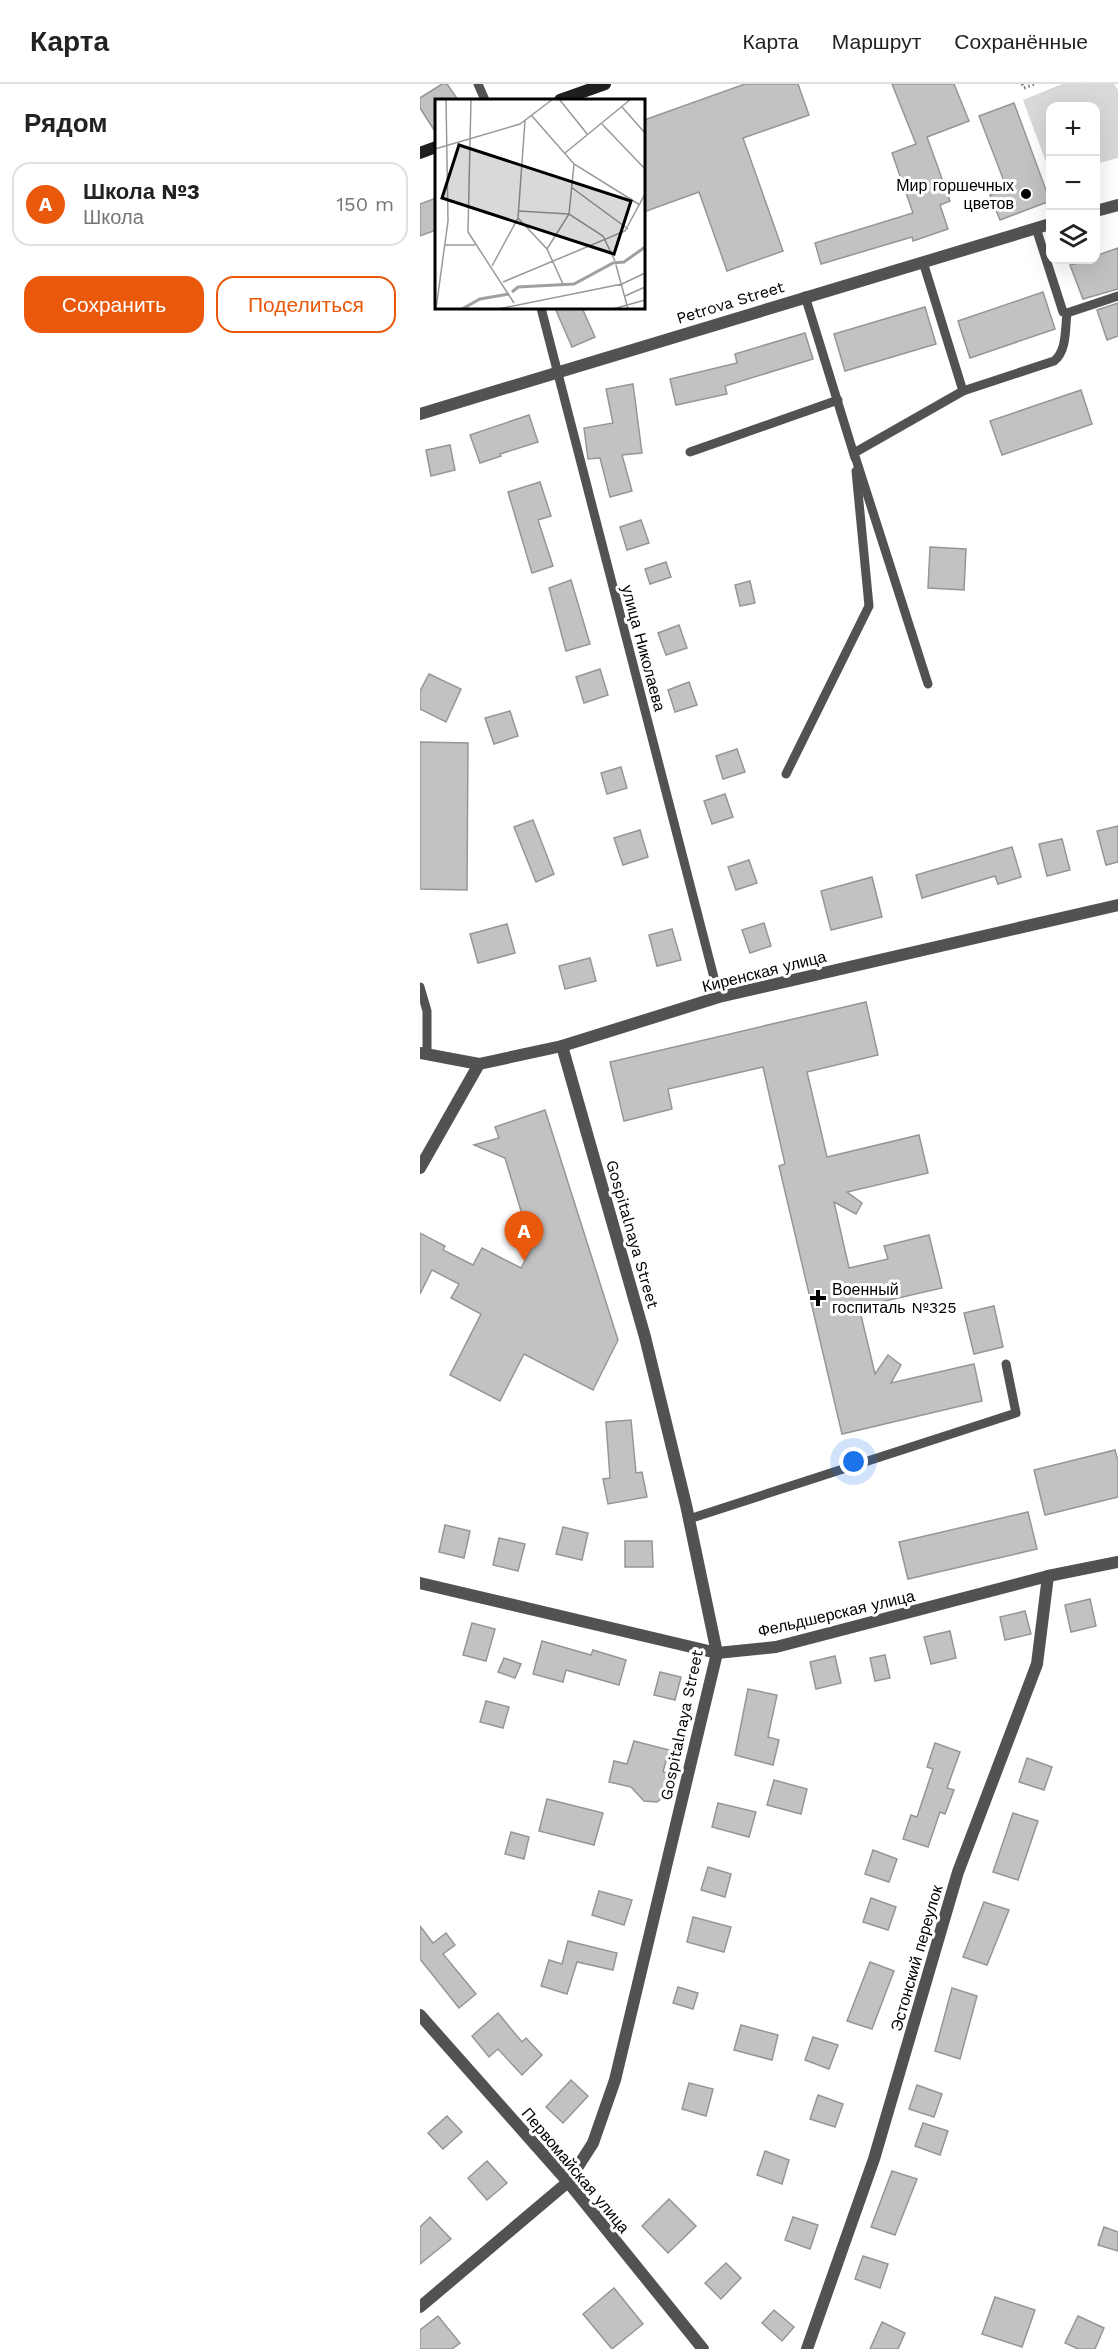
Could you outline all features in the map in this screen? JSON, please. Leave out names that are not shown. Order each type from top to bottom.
[{"type":"main road","points":[[563,99],[605,84]]},
{"type":"main road","points":[[420,153],[435,147]]},
{"type":"street","points":[[1099,210],[1118,205]]},
{"type":"street","name":"Petrova Street","points":[[420,414],[1046,225]]},
{"type":"street","name":"Киренская улица","points":[[423,1053],[479,1064],[562,1046],[720,997],[1118,905]]},
{"type":"street","name":"Gospitalnaya Street","points":[[420,2307],[568,2182],[593,2144],[615,2080],[717,1653],[689,1519],[645,1337],[562,1046]]},
{"type":"street","points":[[420,1168],[479,1064]]},
{"type":"street","name":"Фельдшерская улица","points":[[420,1583],[717,1653],[776,1647],[1048,1576],[1118,1562]]},
{"type":"street","name":"Эстонский переулок","points":[[807,2349],[874,2159],[958,1872],[1037,1664],[1048,1576]]},
{"type":"street","name":"Первомайская улица","points":[[420,2015],[568,2182],[704,2349]]},
{"type":"lane","points":[[478,84],[485,99]]},
{"type":"lane","points":[[1036,228],[1063,312],[1067,313],[1118,296]]},
{"type":"lane","points":[[923,262],[963,391]]},
{"type":"lane","points":[[805,296],[928,684]]},
{"type":"lane","name":"улица Николаева","points":[[541,309],[720,997]]},
{"type":"lane","points":[[854,453],[963,391],[1054,362],[1060,357],[1064,342],[1067,313]]},
{"type":"lane","points":[[690,452],[838,400]]},
{"type":"lane","points":[[786,774],[869,606],[854,453]]},
{"type":"lane","points":[[420,987],[427,1011],[423,1053]]},
{"type":"lane","points":[[689,1519],[1016,1413],[1006,1364]]},
{"type":"path","points":[[1022,84],[1024,88],[1035,84]]},
{"type":"shaded area","points":[[1062,84],[1114,84],[1118,90],[1118,158],[1100,163],[1100,102],[1046,102],[1046,162],[1023,100]]},
{"type":"building","points":[[442,84],[447,84],[457,99],[435,99],[435,131],[420,108],[420,98]]},
{"type":"building","points":[[745,84],[798,84],[809,115],[743,138],[783,251],[727,271],[699,192],[645,212],[645,120]]},
{"type":"building","points":[[892,84],[954,84],[969,121],[927,137],[950,201],[940,205],[948,229],[913,241],[912,237],[821,264],[815,243],[913,213],[892,153],[916,144]]},
{"type":"building","points":[[1014,103],[1046,190],[1046,203],[1000,220],[990,195],[1007,189],[979,116]]},
{"type":"building","points":[[435,198],[435,230],[420,236],[420,204]]},
{"type":"building","points":[[1118,248],[1118,289],[1083,299],[1070,265],[1100,264],[1100,254]]},
{"type":"building","points":[[1043,292],[1055,329],[970,358],[958,321]]},
{"type":"building","points":[[1118,303],[1118,336],[1107,340],[1097,310]]},
{"type":"building","points":[[925,307],[936,344],[845,371],[834,334]]},
{"type":"building","points":[[555,309],[582,309],[595,337],[572,347]]},
{"type":"building","points":[[805,333],[813,359],[725,386],[727,394],[676,405],[670,379],[737,363],[735,354]]},
{"type":"building","points":[[633,384],[642,453],[622,455],[632,491],[610,497],[600,458],[588,459],[584,428],[613,423],[606,389]]},
{"type":"building","points":[[1081,390],[1092,424],[1002,455],[990,421]]},
{"type":"building","points":[[529,415],[538,442],[480,463],[470,435]]},
{"type":"building","points":[[450,445],[455,470],[431,476],[426,450]]},
{"type":"building","points":[[540,482],[551,516],[538,520],[553,566],[532,573],[508,492]]},
{"type":"building","points":[[641,520],[649,543],[627,550],[620,527]]},
{"type":"building","points":[[930,547],[966,549],[964,590],[928,588]]},
{"type":"building","points":[[666,562],[671,577],[650,584],[645,569]]},
{"type":"building","points":[[571,580],[590,644],[566,651],[549,588]]},
{"type":"building","points":[[750,581],[755,603],[740,606],[735,585]]},
{"type":"building","points":[[679,625],[687,648],[666,655],[658,633]]},
{"type":"building","points":[[600,669],[608,695],[584,703],[576,677]]},
{"type":"building","points":[[429,674],[461,689],[446,722],[420,709],[420,691]]},
{"type":"building","points":[[689,682],[697,705],[675,712],[668,690]]},
{"type":"building","points":[[510,711],[518,736],[494,744],[485,718]]},
{"type":"building","points":[[420,742],[468,743],[467,890],[420,889]]},
{"type":"building","points":[[737,749],[745,772],[723,779],[716,756]]},
{"type":"building","points":[[621,767],[627,788],[607,794],[601,773]]},
{"type":"building","points":[[725,794],[733,817],[712,824],[704,801]]},
{"type":"building","points":[[533,820],[554,874],[536,882],[514,827]]},
{"type":"building","points":[[1118,826],[1118,862],[1106,865],[1097,831]]},
{"type":"building","points":[[640,830],[648,857],[623,865],[614,838]]},
{"type":"building","points":[[1062,839],[1070,870],[1047,876],[1039,844]]},
{"type":"building","points":[[1012,847],[1021,877],[998,884],[995,876],[922,898],[916,875]]},
{"type":"building","points":[[749,860],[757,883],[736,890],[728,867]]},
{"type":"building","points":[[872,877],[882,917],[831,930],[821,891]]},
{"type":"building","points":[[764,923],[771,946],[750,953],[742,930]]},
{"type":"building","points":[[507,924],[515,953],[478,963],[470,934]]},
{"type":"building","points":[[672,929],[681,960],[657,966],[649,935]]},
{"type":"building","points":[[590,958],[596,981],[565,989],[559,966]]},
{"type":"building","points":[[866,1002],[878,1055],[807,1072],[827,1157],[919,1135],[928,1173],[847,1192],[862,1203],[856,1214],[834,1202],[849,1268],[888,1259],[884,1246],[929,1235],[942,1288],[859,1307],[875,1374],[888,1355],[901,1365],[891,1383],[974,1364],[982,1401],[842,1434],[779,1166],[785,1164],[763,1067],[668,1089],[672,1109],[624,1121],[610,1062]]},
{"type":"building","points":[[545,1110],[618,1340],[593,1390],[524,1354],[500,1401],[450,1375],[481,1314],[451,1298],[459,1284],[432,1270],[420,1294],[420,1233],[445,1246],[443,1250],[473,1265],[482,1248],[521,1268],[532,1247],[505,1158],[474,1145],[499,1138],[495,1127]]},
{"type":"building","points":[[994,1306],[1003,1347],[974,1354],[964,1313]]},
{"type":"building","points":[[631,1420],[636,1473],[642,1472],[647,1497],[608,1504],[603,1479],[610,1478],[606,1422]]},
{"type":"building","points":[[1115,1450],[1118,1461],[1118,1497],[1045,1515],[1034,1470]]},
{"type":"building","points":[[1028,1512],[1037,1549],[908,1579],[899,1542]]},
{"type":"building","points":[[445,1525],[470,1531],[464,1558],[439,1552]]},
{"type":"building","points":[[563,1527],[588,1533],[582,1560],[556,1554]]},
{"type":"building","points":[[499,1538],[525,1544],[518,1571],[493,1565]]},
{"type":"building","points":[[625,1541],[652,1541],[653,1567],[625,1567]]},
{"type":"building","points":[[1090,1599],[1096,1626],[1071,1632],[1065,1605]]},
{"type":"building","points":[[1025,1611],[1031,1634],[1005,1640],[1000,1617]]},
{"type":"building","points":[[472,1623],[495,1629],[486,1661],[463,1655]]},
{"type":"building","points":[[950,1631],[956,1658],[931,1664],[924,1637]]},
{"type":"building","points":[[542,1641],[591,1655],[593,1650],[626,1660],[619,1685],[566,1670],[563,1682],[533,1674]]},
{"type":"building","points":[[885,1655],[890,1678],[875,1681],[870,1658]]},
{"type":"building","points":[[835,1656],[841,1683],[816,1689],[810,1662]]},
{"type":"building","points":[[504,1658],[521,1664],[515,1678],[498,1672]]},
{"type":"building","points":[[660,1672],[681,1677],[675,1700],[654,1695]]},
{"type":"building","points":[[748,1689],[777,1695],[768,1737],[779,1740],[773,1765],[735,1755]]},
{"type":"building","points":[[486,1701],[509,1707],[503,1728],[480,1722]]},
{"type":"building","points":[[634,1741],[669,1750],[663,1772],[673,1774],[668,1794],[657,1802],[644,1801],[631,1787],[609,1782],[614,1761],[627,1764]]},
{"type":"building","points":[[935,1743],[960,1752],[947,1788],[954,1790],[945,1814],[940,1812],[928,1847],[903,1839],[911,1815],[917,1817],[933,1769],[927,1767]]},
{"type":"building","points":[[1027,1758],[1052,1767],[1044,1790],[1019,1782]]},
{"type":"building","points":[[774,1780],[807,1789],[801,1814],[767,1805]]},
{"type":"building","points":[[547,1799],[603,1813],[594,1845],[539,1831]]},
{"type":"building","points":[[718,1803],[756,1812],[749,1837],[712,1827]]},
{"type":"building","points":[[1013,1813],[1038,1821],[1018,1880],[993,1872]]},
{"type":"building","points":[[511,1832],[529,1837],[524,1859],[505,1854]]},
{"type":"building","points":[[873,1850],[897,1859],[889,1882],[865,1874]]},
{"type":"building","points":[[708,1867],[731,1874],[725,1897],[701,1890]]},
{"type":"building","points":[[599,1891],[632,1900],[624,1925],[592,1915]]},
{"type":"building","points":[[871,1898],[896,1907],[888,1930],[863,1922]]},
{"type":"building","points":[[984,1902],[1009,1910],[987,1965],[963,1957]]},
{"type":"building","points":[[693,1917],[731,1927],[724,1952],[687,1942]]},
{"type":"building","points":[[420,1926],[433,1943],[446,1933],[455,1945],[443,1954],[476,1994],[459,2008],[420,1959]]},
{"type":"building","points":[[568,1941],[617,1953],[613,1970],[577,1962],[567,1994],[541,1986],[549,1960],[562,1964]]},
{"type":"building","points":[[870,1962],[894,1971],[872,2029],[847,2021]]},
{"type":"building","points":[[678,1987],[698,1993],[693,2009],[673,2003]]},
{"type":"building","points":[[952,1988],[977,1996],[960,2059],[935,2051]]},
{"type":"building","points":[[498,2013],[522,2042],[526,2038],[542,2055],[522,2075],[498,2049],[489,2057],[472,2036]]},
{"type":"building","points":[[741,2025],[778,2035],[772,2060],[734,2050]]},
{"type":"building","points":[[813,2037],[838,2045],[829,2069],[805,2060]]},
{"type":"building","points":[[571,2080],[588,2096],[563,2123],[546,2107]]},
{"type":"building","points":[[689,2083],[713,2089],[706,2116],[682,2109]]},
{"type":"building","points":[[917,2085],[942,2094],[934,2117],[909,2109]]},
{"type":"building","points":[[818,2095],[843,2104],[835,2127],[810,2119]]},
{"type":"building","points":[[447,2116],[462,2132],[443,2149],[428,2133]]},
{"type":"building","points":[[923,2123],[948,2131],[940,2155],[915,2146]]},
{"type":"building","points":[[765,2151],[789,2160],[782,2184],[757,2175]]},
{"type":"building","points":[[487,2161],[507,2183],[487,2200],[468,2178]]},
{"type":"building","points":[[892,2171],[917,2179],[895,2235],[871,2227]]},
{"type":"building","points":[[669,2199],[696,2226],[668,2253],[642,2226]]},
{"type":"building","points":[[430,2217],[451,2239],[420,2264],[420,2227]]},
{"type":"building","points":[[793,2217],[818,2225],[810,2249],[785,2240]]},
{"type":"building","points":[[1104,2227],[1118,2232],[1118,2251],[1098,2245]]},
{"type":"building","points":[[863,2256],[888,2264],[880,2288],[855,2279]]},
{"type":"building","points":[[726,2263],[741,2278],[721,2299],[705,2283]]},
{"type":"building","points":[[614,2288],[643,2324],[612,2349],[583,2314]]},
{"type":"building","points":[[995,2297],[1035,2310],[1022,2347],[982,2334]]},
{"type":"building","points":[[774,2310],[794,2327],[782,2341],[762,2323]]},
{"type":"building","points":[[438,2316],[460,2343],[452,2349],[420,2349],[420,2330]]},
{"type":"building","points":[[1078,2316],[1104,2328],[1095,2349],[1078,2349],[1065,2343]]},
{"type":"building","points":[[882,2322],[905,2333],[898,2349],[870,2349]]},
{"type":"place","name":"Мир горшечных цветов","points":[[1026,194]]},
{"type":"place","name":"Школа №3","points":[[524,1261]]},
{"type":"place","name":"Военный госпиталь №325","points":[[818,1298]]}]
